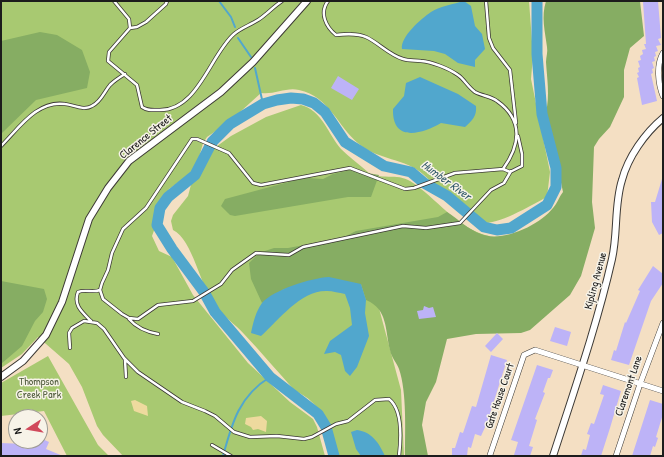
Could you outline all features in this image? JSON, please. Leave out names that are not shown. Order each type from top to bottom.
[{"type":"street","name":"Clarence Street","points":[[1,377],[23,361],[46,335],[62,302],[89,219],[108,188],[129,162],[226,87],[253,62],[308,1]]},
{"type":"street","points":[[663,53],[660,58],[663,96]]},
{"type":"street","name":"Kipling Avenue","points":[[553,456],[605,290],[614,249],[621,180],[632,157],[644,139],[663,118]]},
{"type":"street","name":"Claremont Lane","points":[[616,456],[640,384],[663,323]]},
{"type":"street","name":"Gate House Court","points":[[490,456],[524,355],[535,350],[663,391]]},
{"type":"lane","points":[[114,1],[128,19],[130,28]]},
{"type":"lane","points":[[167,1],[166,4],[146,22],[137,27],[130,28],[107,56],[108,61],[136,85],[142,106],[148,111],[169,110],[180,104],[202,81],[225,44],[234,34],[261,18],[282,1]]},
{"type":"lane","points":[[328,1],[324,8],[325,21],[328,27],[336,35],[352,34],[366,37],[395,56],[403,59],[421,61],[458,75],[475,92],[496,100],[512,116],[516,125]]},
{"type":"lane","points":[[127,317],[138,319],[158,305],[193,301],[221,284],[232,270],[256,253],[289,254],[303,247],[403,226],[426,228],[460,223],[492,190],[504,183],[511,171],[522,166],[523,161],[517,133],[510,70],[493,48],[489,38],[486,1]]},
{"type":"lane","points":[[1,146],[36,110],[46,105],[57,103],[80,108],[91,107],[99,102],[111,84],[125,74]]},
{"type":"lane","points":[[503,169],[516,144],[517,133]]},
{"type":"lane","points":[[158,334],[150,333],[137,326],[103,299],[100,290],[110,265],[112,253],[123,229],[146,208],[192,139],[197,139],[229,153],[253,183],[261,185],[350,168],[405,189],[414,188],[455,173],[503,169],[511,171]]},
{"type":"lane","points":[[91,321],[78,307],[76,296],[78,292],[84,290],[97,292],[100,290]]},
{"type":"lane","points":[[70,348],[69,333],[72,328],[84,321],[97,323],[104,329],[122,354],[138,372],[159,388],[182,402],[215,416],[234,432],[250,437],[312,437],[336,424],[348,421],[375,400],[389,399],[395,404],[398,411],[400,446],[399,456]]},
{"type":"lane","points":[[122,354],[126,363],[126,377]]},
{"type":"lane","points":[[212,445],[231,456]]},
{"type":"green space","points":[[1,1],[529,1],[533,55],[531,79],[550,172],[547,197],[504,219],[486,223],[475,220],[436,188],[417,169],[374,153],[359,144],[351,137],[326,105],[310,94],[294,89],[271,93],[261,93],[229,122],[207,137],[203,143],[197,165],[186,177],[169,189],[152,236],[159,251],[172,257],[193,295],[248,363],[290,402],[313,419],[317,427],[325,456],[123,456],[103,435],[97,426],[82,387],[69,364],[38,337],[22,354],[1,368]]},
{"type":"green space","points":[[546,1],[640,1],[644,36],[630,48],[624,70],[624,97],[610,127],[594,147],[592,202],[595,228],[581,276],[570,295],[530,330],[521,333],[476,334],[447,339],[436,382],[426,402],[422,425],[428,456],[405,456],[405,412],[402,378],[391,353],[382,315],[373,304],[366,300],[361,284],[284,289],[262,303],[251,279],[249,263],[259,253],[274,248],[288,248],[342,238],[356,231],[438,217],[447,212],[472,230],[490,236],[499,236],[520,231],[547,214],[563,192],[546,112],[548,93],[546,62],[547,49],[544,18]]},
{"type":"green space","points":[[40,32],[57,35],[82,50],[90,72],[87,88],[36,100],[1,134],[1,41]]},
{"type":"green space","points":[[301,105],[314,112],[319,117],[341,149],[369,173],[378,176],[400,177],[410,181],[467,227],[489,236],[373,286],[401,390],[404,456],[339,456],[333,436],[319,410],[312,402],[295,391],[244,334],[215,306],[186,243],[180,235],[173,230],[171,221],[173,215],[188,196],[192,181],[202,171],[213,149],[231,136],[266,117]]},
{"type":"green space","points":[[350,170],[379,175],[371,197],[348,197],[235,216],[230,215],[221,206],[225,199],[296,180],[308,178],[323,179],[333,174]]},
{"type":"green space","points":[[1,281],[44,289],[47,299],[43,312],[35,321],[22,346],[1,364]]},
{"type":"green space","name":"Thompson Creek Park","points":[[48,356],[98,445],[109,456],[67,456],[48,419],[48,409],[8,409],[8,415],[1,416],[1,383]]},
{"type":"sand","points":[[135,400],[147,406],[148,416],[134,411],[131,401]]},
{"type":"sand","points":[[261,416],[267,421],[266,432],[258,429],[253,430],[245,424],[246,418]]},
{"type":"water","points":[[464,1],[471,6],[475,26],[482,34],[485,49],[475,60],[475,67],[458,63],[445,54],[434,51],[402,49],[404,39],[427,15],[439,8]]},
{"type":"water","points":[[420,77],[458,94],[476,106],[476,113],[472,120],[465,127],[441,123],[425,130],[410,133],[397,127],[394,120],[393,109],[404,96],[406,83]]},
{"type":"water","points":[[329,277],[361,284],[366,300],[365,313],[369,336],[357,367],[350,376],[345,371],[341,355],[335,352],[324,354],[330,341],[352,325],[350,308],[345,294],[327,291],[308,295],[291,307],[261,336],[251,333],[258,310],[267,298],[283,289],[312,280]]},
{"type":"water","points":[[357,430],[371,436],[385,456],[361,456],[356,449],[351,432]]},
{"type":"building","points":[[658,1],[661,38],[658,39],[661,45],[656,46],[658,51],[655,52],[655,61],[652,62],[654,68],[652,69],[653,73],[651,74],[657,101],[642,105],[637,78],[639,77],[637,73],[639,72],[638,68],[640,67],[638,61],[641,60],[640,56],[643,54],[642,50],[646,49],[644,44],[646,44],[643,2]]},
{"type":"building","points":[[338,76],[359,89],[352,100],[331,88]]},
{"type":"building","points":[[662,179],[663,233],[659,235],[652,222],[651,202],[655,202]]},
{"type":"building","points":[[653,266],[663,274],[663,283],[651,301],[629,365],[611,360],[614,350],[616,351],[625,322],[626,323],[640,291],[638,290]]},
{"type":"building","points":[[424,306],[429,308],[433,307],[436,317],[419,319],[417,311],[423,310]]},
{"type":"building","points":[[555,327],[571,332],[567,346],[550,341]]},
{"type":"building","points":[[497,333],[503,339],[491,352],[485,346]]},
{"type":"building","points":[[491,355],[507,360],[487,423],[481,436],[475,434],[471,448],[468,447],[467,456],[452,456],[452,448],[455,448],[460,432],[463,433],[472,406],[476,407]]},
{"type":"building","points":[[537,365],[553,370],[550,378],[548,378],[543,392],[545,393],[535,419],[537,420],[529,446],[533,447],[530,456],[517,456],[514,455],[518,442],[511,440]]},
{"type":"building","points":[[603,385],[621,391],[610,428],[601,456],[581,456],[583,449],[586,450],[590,435],[587,434],[591,423],[594,424],[604,395],[600,394]]},
{"type":"building","points":[[650,400],[663,404],[663,414],[656,437],[658,438],[655,447],[653,446],[650,456],[632,456]]},
{"type":"building","points":[[1,443],[8,443],[8,449],[46,449],[63,456],[1,456]]},
{"type":"waterway","points":[[219,1],[231,17],[235,27]]},
{"type":"waterway","name":"Humber River","points":[[334,456],[326,427],[318,414],[270,377],[215,312],[204,292],[172,249],[157,225],[160,208],[168,197],[195,175],[212,142],[230,124],[263,104],[291,98],[303,99],[314,103],[325,112],[345,142],[384,166],[411,172],[424,183],[447,196],[484,227],[497,230],[511,228],[547,205],[556,187],[556,168],[542,114],[537,54],[537,1]]},
{"type":"waterway","points":[[238,38],[251,57]]},
{"type":"waterway","points":[[255,68],[263,104]]},
{"type":"waterway","points":[[223,456],[238,411],[259,384],[270,377]]}]
